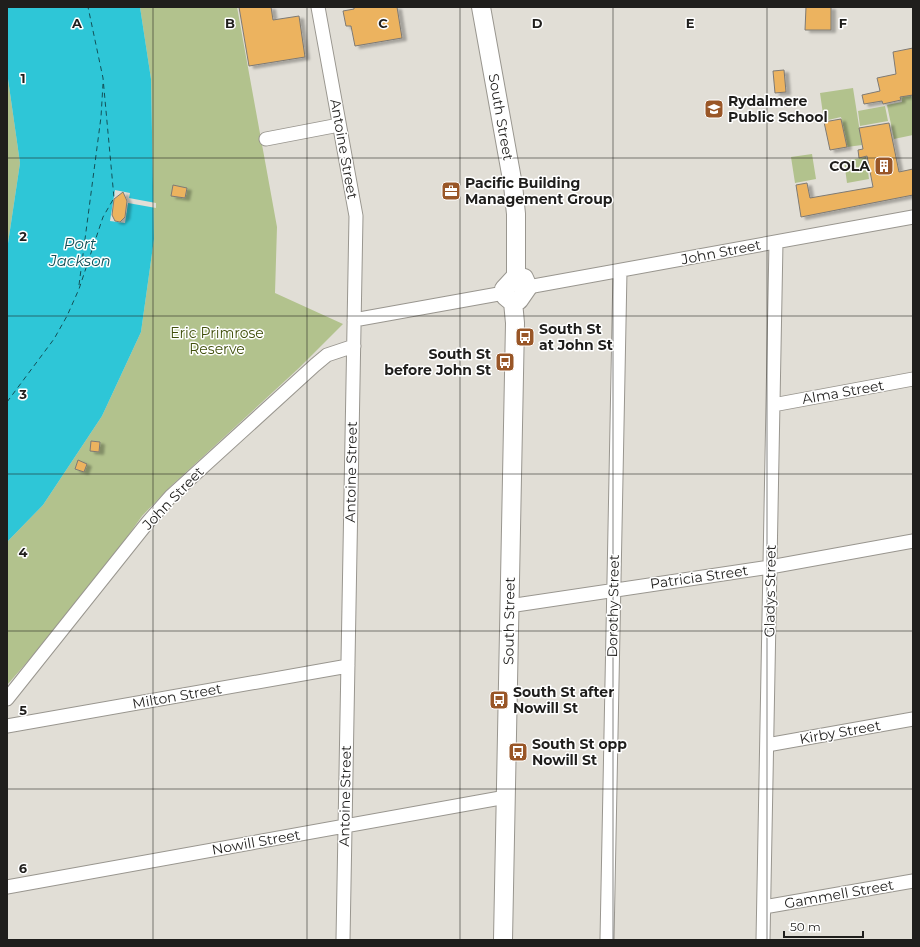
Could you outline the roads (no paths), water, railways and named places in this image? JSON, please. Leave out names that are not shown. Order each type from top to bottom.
[{"type":"street","name":"Antoine Street","points":[[318,7],[356,216],[343,940]]},
{"type":"street","name":"South Street","points":[[481,7],[514,185],[522,281]]},
{"type":"street","points":[[266,139],[339,124]]},
{"type":"street","name":"John Street","points":[[522,281],[620,271],[913,217]]},
{"type":"street","name":"Gladys Street","points":[[764,940],[776,242]]},
{"type":"street","name":"Dorothy Street","points":[[607,940],[620,271]]},
{"type":"street","points":[[354,320],[509,297],[506,286],[522,281]]},
{"type":"street","name":"South Street","points":[[503,940],[515,331],[509,297]]},
{"type":"street","name":"John Street","points":[[7,699],[170,496],[327,355],[354,346]]},
{"type":"street","name":"Alma Street","points":[[773,405],[913,379]]},
{"type":"street","name":"Patricia Street","points":[[509,606],[770,567],[913,541]]},
{"type":"street","name":"Milton Street","points":[[7,726],[348,666]]},
{"type":"street","name":"Kirby Street","points":[[767,745],[913,719]]},
{"type":"street","name":"Nowill Street","points":[[7,887],[506,797]]},
{"type":"street","name":"Gammell Street","points":[[764,907],[913,881]]},
{"type":"water","name":"Port Jackson","points":[[7,7],[140,7],[151,79],[154,239],[141,332],[102,416],[43,505],[7,542],[7,250],[20,163],[7,72]]},
{"type":"place","name":"Rydalmere Public School","points":[[714,109]]},
{"type":"place","name":"COLA","points":[[884,166]]},
{"type":"place","name":"Pacific Building Management Group","points":[[451,191]]},
{"type":"place","name":"South St at John St","points":[[525,337]]},
{"type":"place","name":"South St before John St","points":[[505,362]]},
{"type":"place","name":"South St after Nowill St","points":[[499,700]]},
{"type":"place","name":"South St opp Nowill St","points":[[518,752]]},
{"type":"park label","name":"Eric Primrose Reserve","points":[[217,342]]}]
